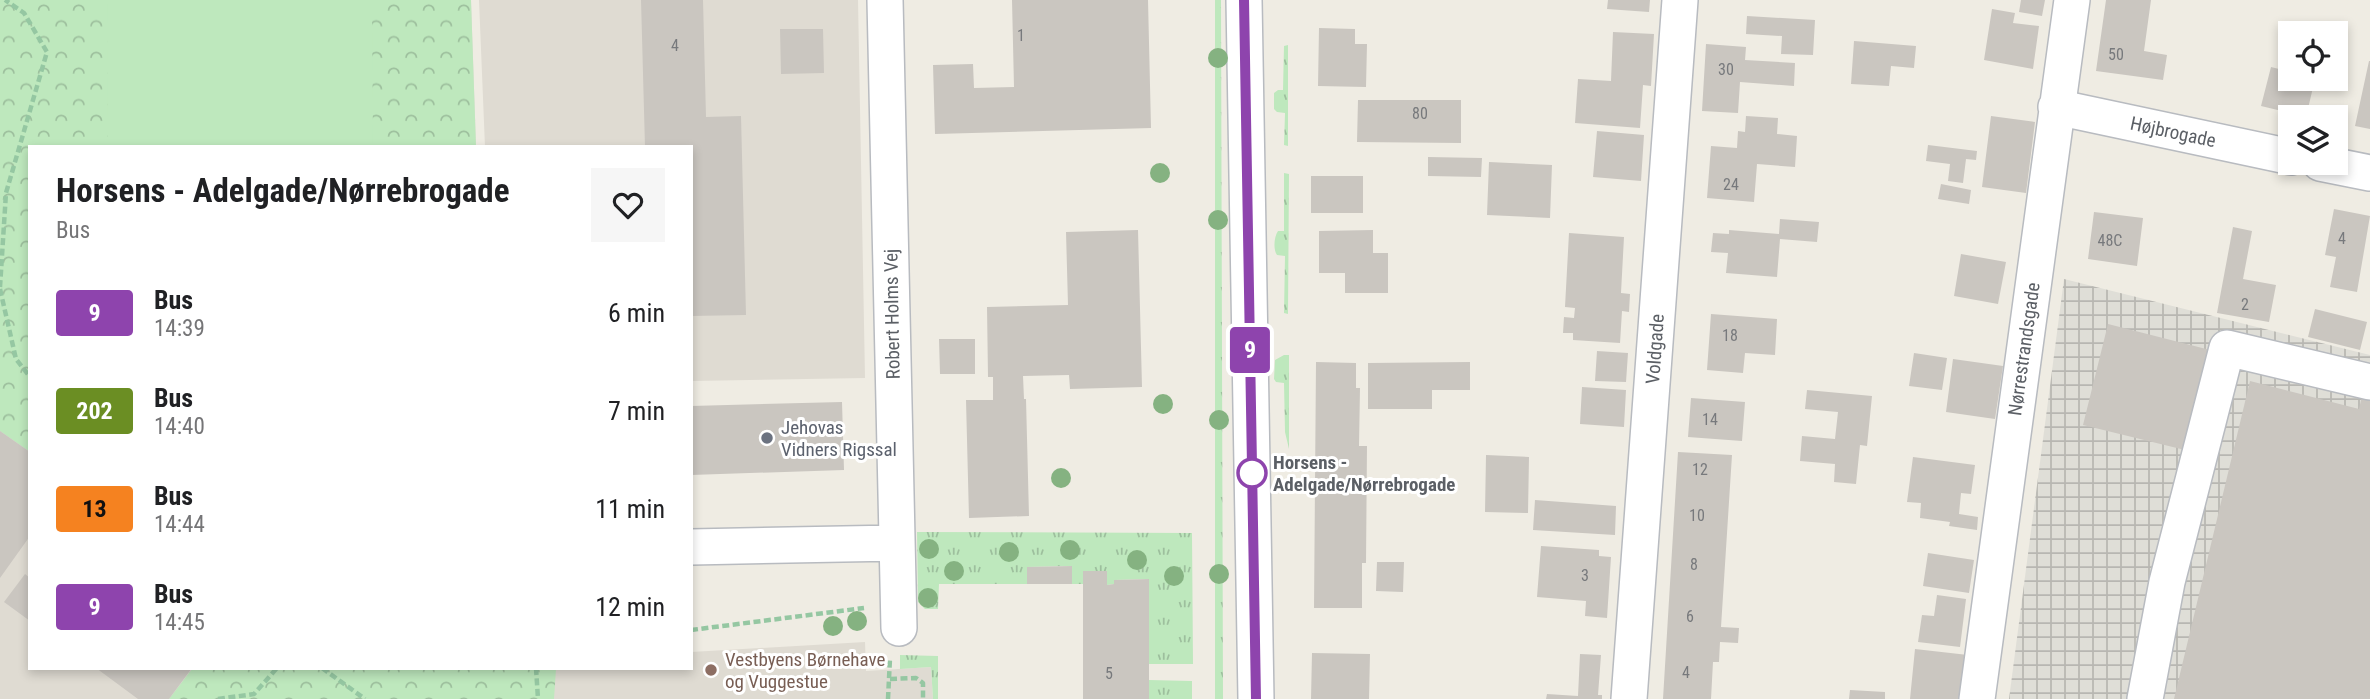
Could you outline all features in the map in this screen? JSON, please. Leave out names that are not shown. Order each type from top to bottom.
[{"type":"street","name":"Robert Holms Vej","points":[[885,0],[899,617]]},
{"type":"street","points":[[1244,0],[1256,699]]},
{"type":"street","name":"Voldgade","points":[[1629,699],[1680,0]]},
{"type":"street","name":"Nørrestrandsgade","points":[[1977,699],[2072,0]]},
{"type":"street","name":"Højbrogade","points":[[2056,107],[2278,154]]},
{"type":"street","points":[[2348,169],[2370,173]]},
{"type":"street","points":[[2145,699],[2167,582],[2227,348],[2370,382]]},
{"type":"street","points":[[693,547],[897,543]]},
{"type":"path","points":[[5,0],[24,13],[47,52],[6,193],[0,288],[16,359],[28,374]]},
{"type":"path","points":[[693,631],[849,608],[899,617]]},
{"type":"path","points":[[218,699],[254,694],[274,670]]},
{"type":"path","points":[[326,670],[365,699]]},
{"type":"path","points":[[536,670],[538,699]]},
{"type":"path","points":[[890,679],[916,678],[923,683],[923,699]]},
{"type":"shaded area","points":[[0,0],[471,0],[476,145],[28,145],[28,670],[693,670],[693,652],[865,642],[866,671],[931,667],[933,699],[0,699]]},
{"type":"shaded area","points":[[479,0],[858,0],[865,378],[693,381],[693,145],[485,145]]},
{"type":"shaded area","points":[[2064,279],[2370,355],[2370,699],[2009,699]]},
{"type":"green space","points":[[0,0],[471,0],[476,145],[28,145],[28,451],[0,431]]},
{"type":"green space","points":[[107,0],[372,0],[373,145],[108,145]]},
{"type":"green space","points":[[1215,0],[1221,0],[1223,699],[1215,699]]},
{"type":"green space","points":[[1288,45],[1288,146],[1284,145],[1285,113],[1274,109],[1274,93],[1283,90],[1284,46]]},
{"type":"green space","points":[[1284,173],[1289,174],[1288,314],[1284,313],[1285,256],[1277,255],[1275,246],[1278,231],[1284,231]]},
{"type":"green space","points":[[1289,355],[1289,449],[1285,432],[1284,383],[1274,379],[1275,360]]},
{"type":"green space","points":[[917,532],[1192,533],[1193,664],[1149,664],[1148,579],[1115,580],[1114,584],[1107,585],[1107,571],[1083,571],[1083,584],[1072,584],[1072,566],[1027,567],[1027,584],[939,584],[938,609],[925,609],[918,602]]},
{"type":"green space","points":[[900,655],[938,656],[938,699],[933,699],[931,667],[900,669]]},
{"type":"green space","points":[[191,670],[556,670],[554,699],[169,699]]},
{"type":"green space","points":[[1149,680],[1192,681],[1192,699],[1149,699]]},
{"type":"building","points":[[641,0],[703,0],[706,117],[741,116],[746,315],[693,316],[693,145],[645,145]]},
{"type":"building","points":[[1012,0],[1148,0],[1151,128],[935,134],[933,65],[973,64],[974,88],[1014,87]]},
{"type":"building","points":[[1608,0],[1650,0],[1649,12],[1607,9]]},
{"type":"building","points":[[2021,0],[2045,0],[2042,16],[2019,12]]},
{"type":"building","points":[[2106,0],[2151,0],[2144,51],[2167,55],[2163,80],[2096,71]]},
{"type":"building","points":[[1992,9],[2015,13],[2013,23],[2039,26],[2033,69],[1984,60]]},
{"type":"building","points":[[1747,16],[1815,20],[1813,55],[1781,54],[1782,36],[1746,34]]},
{"type":"building","points":[[1319,28],[1355,29],[1355,44],[1367,44],[1366,87],[1318,86]]},
{"type":"building","points":[[780,29],[823,29],[824,73],[781,74]]},
{"type":"building","points":[[1613,32],[1654,34],[1651,86],[1643,85],[1640,128],[1575,123],[1578,79],[1611,81]]},
{"type":"building","points":[[1854,41],[1916,46],[1914,68],[1891,66],[1889,86],[1851,84]]},
{"type":"building","points":[[1706,44],[1746,47],[1745,60],[1795,63],[1794,86],[1740,82],[1738,113],[1702,111]]},
{"type":"building","points":[[2370,61],[2370,129],[2355,126]]},
{"type":"building","points":[[2271,67],[2278,69],[2278,91],[2312,91],[2309,105],[2278,105],[2278,110],[2261,106]]},
{"type":"building","points":[[1358,100],[1461,100],[1461,143],[1357,142]]},
{"type":"building","points":[[1746,116],[1778,118],[1777,134],[1797,136],[1795,167],[1757,164],[1754,202],[1707,198],[1711,146],[1737,148],[1738,131],[1745,132]]},
{"type":"building","points":[[1991,116],[2035,122],[2026,193],[1982,187]]},
{"type":"building","points":[[1597,131],[1644,135],[1641,181],[1593,177]]},
{"type":"building","points":[[1928,145],[1977,151],[1976,160],[1966,159],[1963,183],[1948,181],[1950,164],[1926,161]]},
{"type":"building","points":[[1428,157],[1482,158],[1481,177],[1428,176]]},
{"type":"building","points":[[1489,162],[1552,165],[1550,218],[1487,215]]},
{"type":"building","points":[[1311,176],[1363,176],[1363,213],[1311,213]]},
{"type":"building","points":[[1941,184],[1971,190],[1969,204],[1938,199]]},
{"type":"building","points":[[2334,209],[2370,216],[2357,292],[2330,287],[2336,257],[2325,255]]},
{"type":"building","points":[[2094,212],[2143,218],[2137,266],[2088,259]]},
{"type":"building","points":[[1780,219],[1819,222],[1817,242],[1780,239],[1777,277],[1726,273],[1728,253],[1711,252],[1713,233],[1729,234],[1729,230],[1779,234]]},
{"type":"building","points":[[2233,227],[2252,231],[2243,279],[2276,285],[2269,322],[2217,313]]},
{"type":"building","points":[[1138,230],[1142,387],[1070,389],[1069,375],[1023,376],[1029,516],[969,518],[966,400],[993,400],[993,377],[988,377],[987,307],[1068,305],[1066,232]]},
{"type":"building","points":[[1373,230],[1373,253],[1388,253],[1388,293],[1345,293],[1345,273],[1319,273],[1319,231]]},
{"type":"building","points":[[1569,233],[1624,237],[1621,293],[1630,294],[1629,312],[1622,311],[1620,343],[1573,340],[1573,333],[1563,333],[1564,317],[1574,318],[1575,308],[1565,307]]},
{"type":"building","points":[[1961,254],[2006,262],[1998,304],[1954,296]]},
{"type":"building","points":[[2315,309],[2367,322],[2360,350],[2308,337]]},
{"type":"building","points":[[1711,314],[1777,319],[1775,355],[1745,353],[1743,373],[1707,370]]},
{"type":"building","points":[[2108,324],[2210,350],[2185,450],[2083,425]]},
{"type":"building","points":[[939,339],[975,339],[975,374],[940,374]]},
{"type":"building","points":[[1597,351],[1628,353],[1626,382],[1595,381]]},
{"type":"building","points":[[1914,353],[1947,358],[1942,390],[1909,386]]},
{"type":"building","points":[[1953,359],[2003,366],[1995,419],[1946,412]]},
{"type":"building","points":[[1316,362],[1356,363],[1356,388],[1360,388],[1359,446],[1367,446],[1366,563],[1362,563],[1362,608],[1314,608]]},
{"type":"building","points":[[1470,362],[1470,390],[1432,390],[1432,409],[1368,409],[1368,363]]},
{"type":"building","points":[[2250,381],[2359,409],[2363,392],[2370,393],[2370,699],[2174,699]]},
{"type":"building","points":[[1582,387],[1626,390],[1624,427],[1580,424]]},
{"type":"building","points":[[1807,390],[1872,396],[1867,446],[1860,445],[1856,484],[1834,482],[1835,464],[1800,461],[1802,436],[1835,439],[1838,412],[1805,409]]},
{"type":"building","points":[[1691,398],[1745,402],[1742,441],[1688,437]]},
{"type":"building","name":"Jehovas Vidners Rigssal","points":[[842,402],[844,470],[693,475],[693,406]]},
{"type":"building","points":[[0,431],[28,451],[28,539],[0,578]]},
{"type":"building","points":[[1678,452],[1732,455],[1721,627],[1739,628],[1738,643],[1720,642],[1719,662],[1713,662],[1711,699],[1663,699]]},
{"type":"building","points":[[1486,455],[1529,457],[1528,513],[1485,512]]},
{"type":"building","points":[[1913,457],[1975,465],[1971,494],[1961,493],[1959,514],[1978,517],[1977,530],[1949,526],[1950,522],[1920,518],[1921,503],[1907,502]]},
{"type":"building","points":[[1535,500],[1616,506],[1615,535],[1533,530]]},
{"type":"building","points":[[1541,546],[1599,550],[1599,556],[1611,557],[1607,618],[1585,616],[1586,601],[1537,597]]},
{"type":"building","points":[[1928,553],[1974,560],[1969,593],[1923,586]]},
{"type":"building","points":[[1377,562],[1404,562],[1403,592],[1376,591]]},
{"type":"building","points":[[1072,566],[1072,584],[1027,584],[1027,567]]},
{"type":"building","points":[[1083,571],[1107,571],[1107,585],[1114,584],[1114,580],[1149,579],[1149,699],[1083,699]]},
{"type":"building","points":[[25,574],[28,576],[28,620],[4,602]]},
{"type":"building","points":[[1937,595],[1966,599],[1960,647],[1918,642],[1922,615],[1934,616]]},
{"type":"building","points":[[1915,649],[1968,655],[1962,699],[1910,699]]},
{"type":"building","points":[[1312,653],[1370,654],[1369,699],[1311,699]]},
{"type":"building","points":[[1580,654],[1601,655],[1598,695],[1602,695],[1602,699],[1546,699],[1547,694],[1578,696]]},
{"type":"building","points":[[99,670],[191,670],[169,699],[138,699]]},
{"type":"building","points":[[1850,690],[1885,692],[1885,699],[1849,699]]},
{"type":"bus line","name":"9","points":[[1244,0],[1256,699]]},
{"type":"place","name":"Jehovas Vidners Rigssal","points":[[767,438]]},
{"type":"place","name":"Horsens - Adelgade/Nørrebrogade","points":[[1252,473]]},
{"type":"place","name":"Vestbyens Børnehave og Vuggestue","points":[[711,670]]}]
